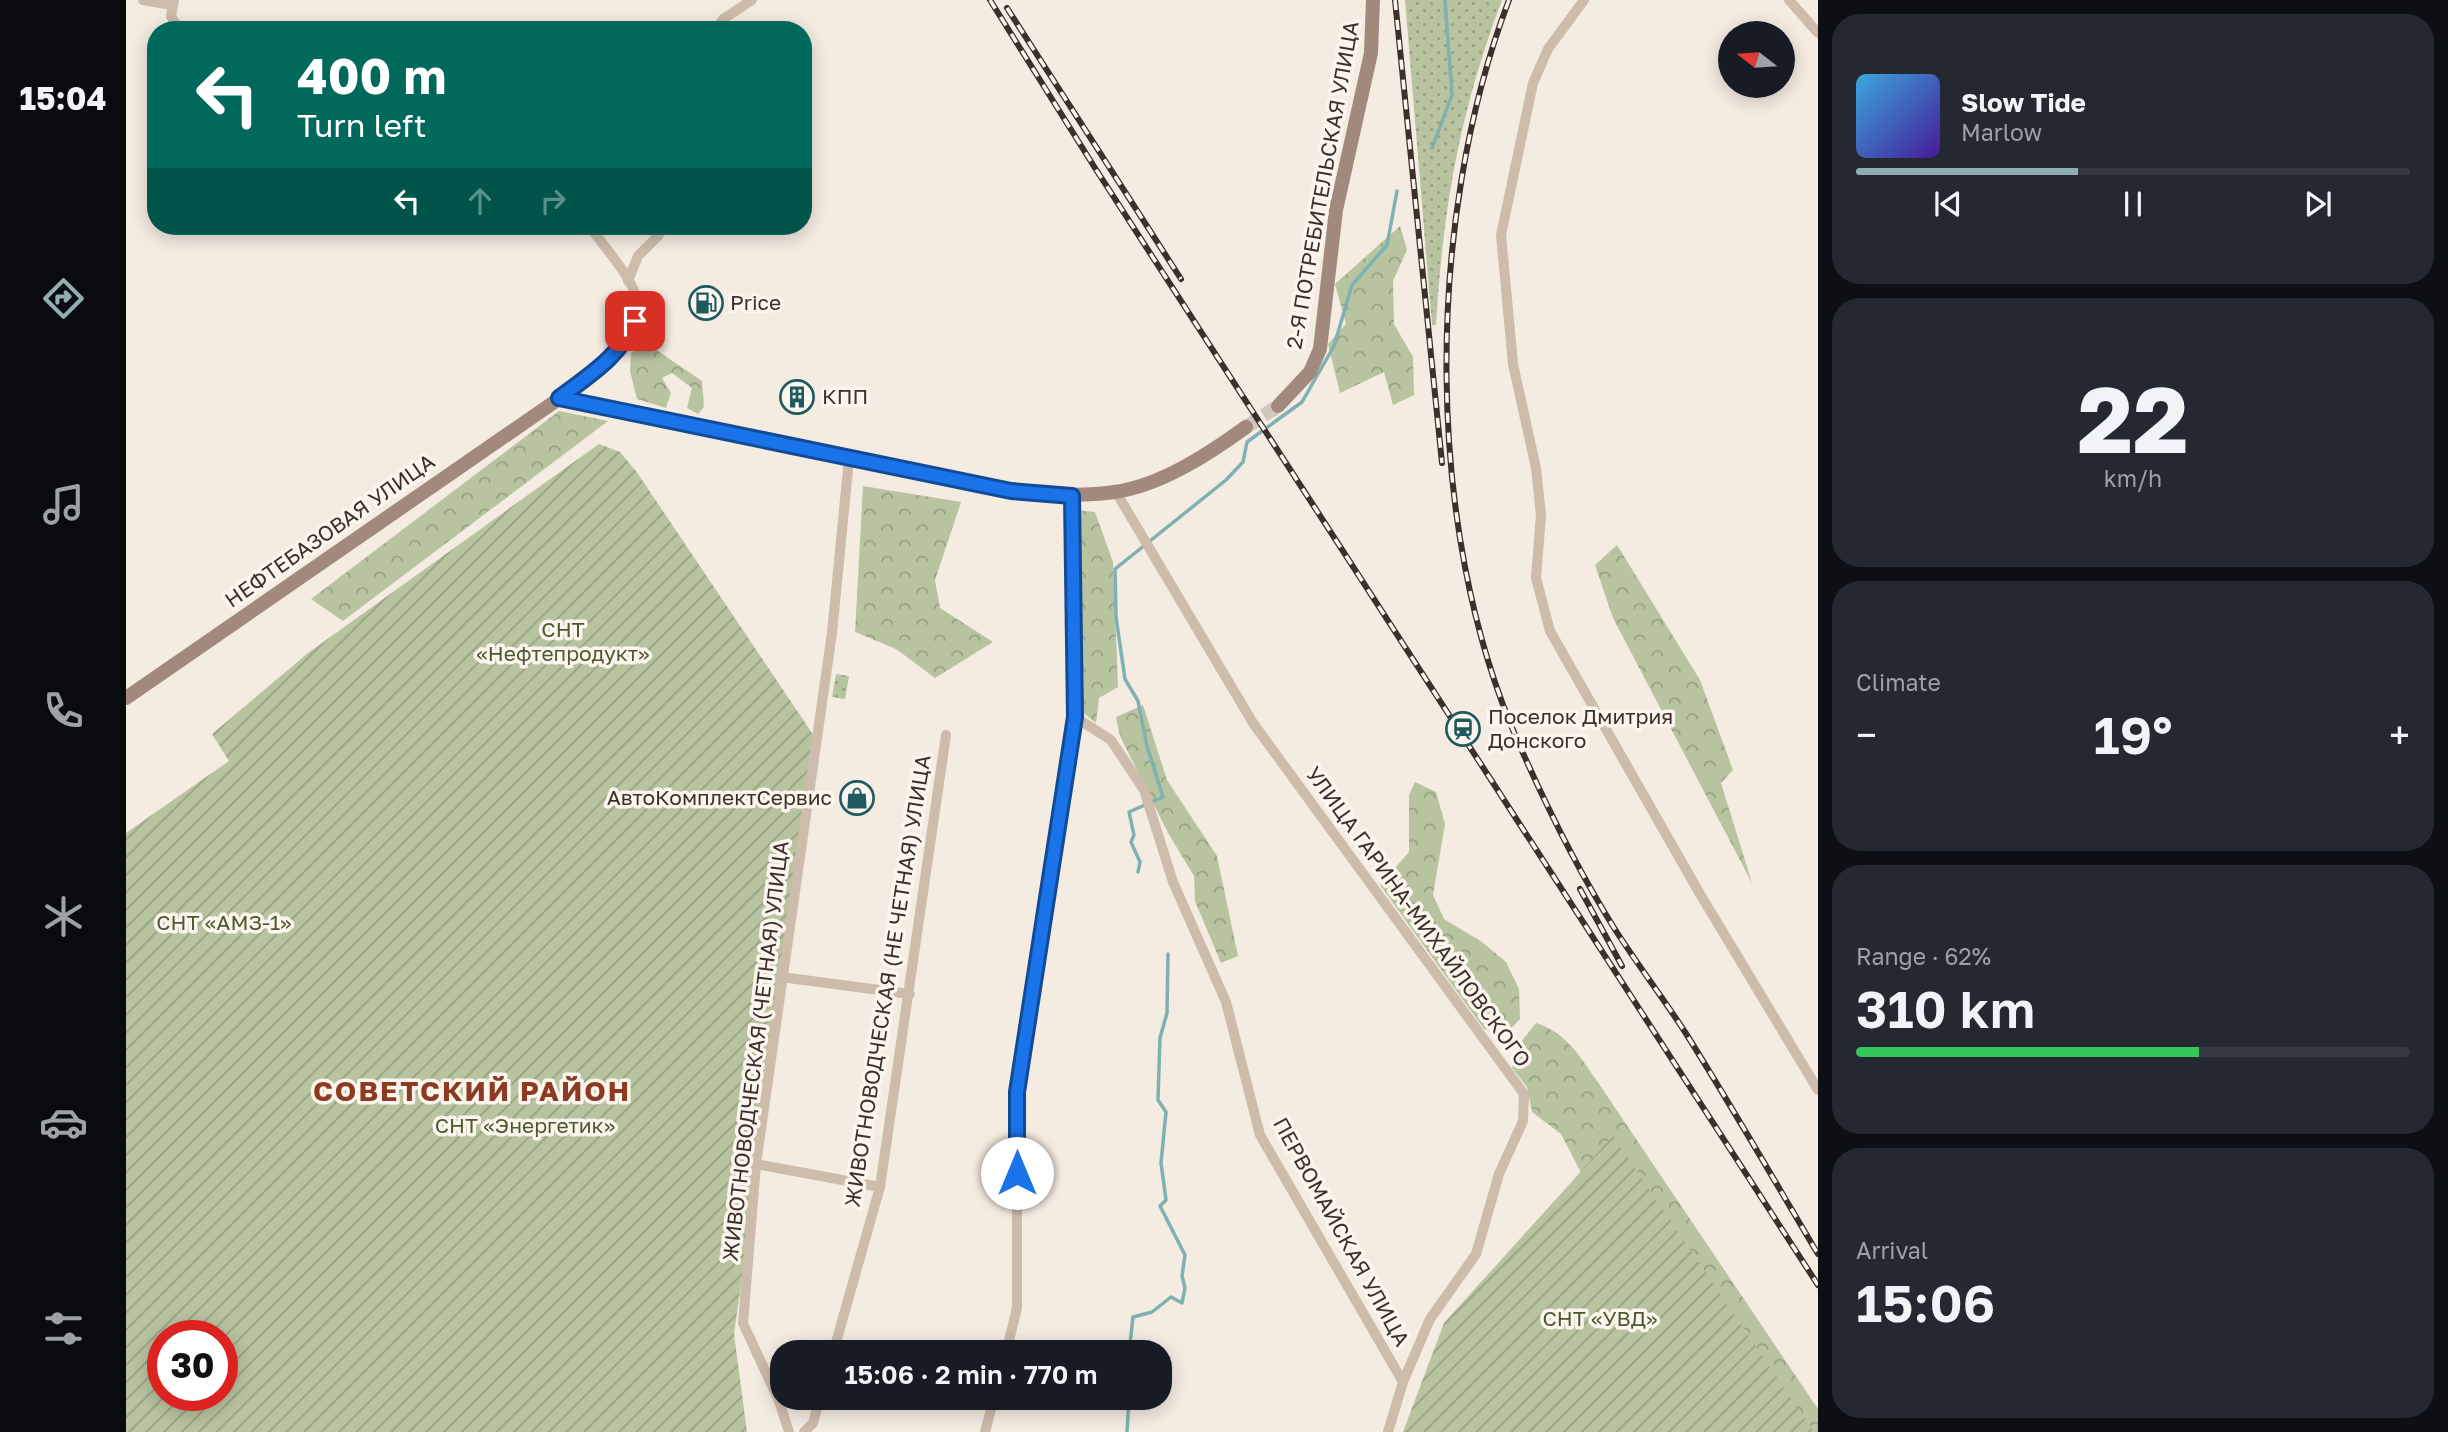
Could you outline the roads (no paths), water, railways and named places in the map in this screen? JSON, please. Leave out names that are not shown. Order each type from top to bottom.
[{"type":"street","points":[[143,0],[173,3],[171,16],[174,21]]},
{"type":"street","points":[[722,21],[752,0]]},
{"type":"street","name":"2-Я ПОТРЕБИТЕЛЬСКАЯ УЛИЦА","points":[[1278,406],[1310,372],[1320,349],[1336,210],[1358,123],[1371,53],[1373,0]]},
{"type":"street","points":[[1584,0],[1548,50],[1533,83],[1501,235],[1513,364],[1536,468],[1540,504],[1536,578],[1539,598],[1550,632],[1700,894],[1818,1090]]},
{"type":"street","points":[[1789,0],[1818,33]]},
{"type":"street","points":[[559,398],[609,359],[629,334],[638,306],[628,281],[595,235]]},
{"type":"street","points":[[628,281],[638,256],[659,235]]},
{"type":"street","points":[[559,398],[1011,491],[1072,496],[1116,492],[1152,481],[1185,465],[1245,427]]},
{"type":"street","name":"НЕФТЕБАЗОВАЯ УЛИЦА","points":[[126,698],[559,398]]},
{"type":"street","name":"ЖИВОТНОВОДЧЕСКАЯ (ЧЕТНАЯ) УЛИЦА","points":[[789,1432],[779,1401],[743,1324],[757,1164],[781,976],[832,633],[849,459]]},
{"type":"street","name":"УЛИЦА ГАРИНА-МИХАЙЛОВСКОГО","points":[[1116,492],[1253,723],[1524,1094],[1523,1121],[1499,1174],[1476,1254],[1430,1320],[1403,1381]]},
{"type":"street","points":[[1009,1340],[1017,1308],[1017,1092],[1075,717],[1072,496]]},
{"type":"street","name":"ПЕРВОМАЙСКАЯ УЛИЦА","points":[[1075,717],[1111,740],[1144,790],[1173,882],[1226,1002],[1260,1135],[1403,1381]]},
{"type":"street","name":"ЖИВОТНОВОДЧЕСКАЯ (НЕ ЧЕТНАЯ) УЛИЦА","points":[[837,1340],[880,1187],[946,735]]},
{"type":"street","points":[[781,976],[910,994]]},
{"type":"street","points":[[757,1164],[880,1187]]},
{"type":"street","points":[[1388,1432],[1403,1381]]},
{"type":"street","points":[[804,1432],[813,1423],[817,1410]]},
{"type":"street","points":[[985,1432],[991,1410]]},
{"type":"waterway","points":[[1432,148],[1452,95],[1445,0]]},
{"type":"waterway","points":[[1138,872],[1140,862],[1131,842],[1134,835],[1129,812],[1163,797],[1147,746],[1138,701],[1125,679],[1116,617],[1115,569],[1226,480],[1243,462],[1247,442],[1302,402],[1334,346],[1352,285],[1387,245],[1397,191]]},
{"type":"waterway","points":[[1130,1340],[1133,1317],[1152,1312],[1171,1297],[1182,1303],[1185,1288],[1182,1276],[1185,1255],[1160,1206],[1166,1200],[1161,1163],[1166,1112],[1158,1100],[1160,1038],[1167,1013],[1168,954]]},
{"type":"waterway","points":[[1127,1432],[1128,1410]]},
{"type":"tunnel","points":[[1246,427],[1278,406]]},
{"type":"railway","points":[[990,0],[1095,168],[1818,1285]]},
{"type":"railway","points":[[1395,0],[1442,463]]},
{"type":"railway","points":[[1509,0],[1481,86],[1462,179],[1450,275],[1447,374],[1452,472],[1465,568],[1488,659],[1519,744],[1564,839],[1616,931],[1677,1019],[1818,1254]]},
{"type":"railway","points":[[1007,8],[1181,279]]},
{"type":"railway","points":[[1580,889],[1622,966]]},
{"type":"place","name":"Price","points":[[706,303]]},
{"type":"place","name":"КПП","points":[[797,397]]},
{"type":"place","name":"Поселок Дмитрия Донского","points":[[1463,729]]},
{"type":"place","name":"АвтоКомплектСервис","points":[[857,798]]},
{"type":"district","name":"СОВЕТСКИЙ РАЙОН","points":[[472,1091]]},
{"type":"park label","name":"СНТ «Нефтепродукт»","points":[[563,642]]},
{"type":"park label","name":"СНТ «АМЗ-1»","points":[[224,923]]},
{"type":"park label","name":"СНТ «Энергетик»","points":[[525,1126]]},
{"type":"park label","name":"СНТ «УВД»","points":[[1600,1319]]}]
